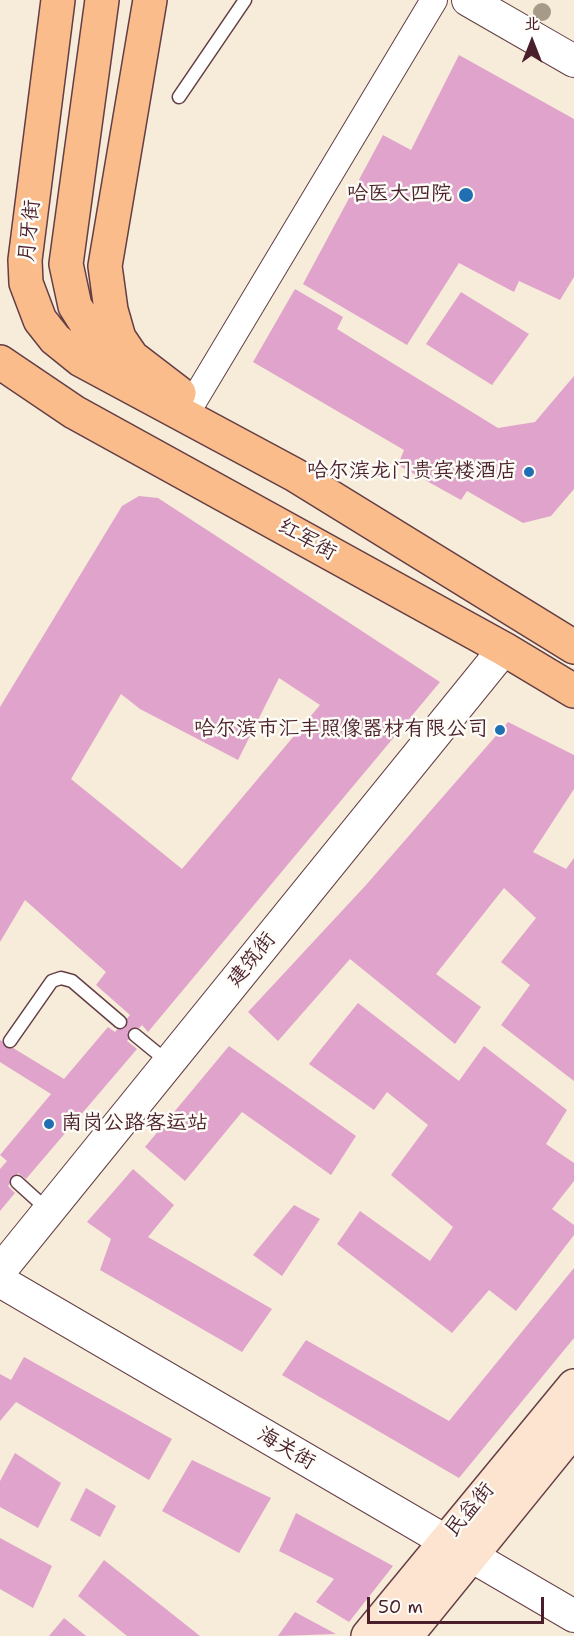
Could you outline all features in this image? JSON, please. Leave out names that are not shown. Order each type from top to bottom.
[{"type":"main road","name":"月牙街","points":[[58,0],[25,260],[26,283],[31,300],[40,320],[55,339],[81,360],[190,409]]},
{"type":"main road","name":"月牙街","points":[[102,0],[66,264],[69,287],[75,306],[87,325],[105,341],[150,372]]},
{"type":"main road","points":[[150,0],[105,266],[111,310],[119,338],[132,357],[190,409],[574,647]]},
{"type":"main road","name":"红军街","points":[[0,362],[85,418],[504,649],[574,691]]},
{"type":"main road","name":"民益街","points":[[406,1636],[457,1549],[574,1386]]},
{"type":"main road","name":"民益街","points":[[368,1636],[574,1429]]},
{"type":"street","points":[[190,409],[434,0]]},
{"type":"street","points":[[468,0],[574,61]]},
{"type":"street","name":"建筑街","points":[[0,1271],[504,649]]},
{"type":"street","name":"海关街","points":[[0,1281],[574,1616]]},
{"type":"lane","points":[[180,97],[245,0]]},
{"type":"lane","points":[[10,1041],[52,981],[61,978],[72,981],[120,1022]]},
{"type":"lane","points":[[135,1035],[169,1063]]},
{"type":"lane","points":[[16,1182],[49,1211]]},
{"type":"building","name":"哈医大四院","points":[[459,55],[574,119],[574,277],[560,300],[519,281],[514,292],[459,263],[407,345],[303,284],[383,135],[411,150]]},
{"type":"building","points":[[295,289],[343,317],[337,329],[498,428],[535,422],[574,376],[574,489],[551,516],[523,523],[467,491],[461,500],[398,465],[404,450],[253,362]]},
{"type":"building","points":[[461,292],[529,334],[492,385],[426,344]]},
{"type":"building","points":[[139,496],[158,498],[440,682],[148,1032],[142,1025],[127,1041],[137,1049],[26,1179],[18,1173],[8,1186],[15,1193],[0,1211],[0,1169],[7,1161],[0,1155],[51,1094],[0,1062],[0,1040],[64,1079],[108,1027],[115,1032],[130,1015],[96,985],[106,972],[25,900],[0,942],[0,707],[122,506]],"holes":[[[279,678],[320,705],[182,869],[71,779],[121,694],[140,709],[238,760]]]},
{"type":"building","points":[[508,722],[574,755],[574,789],[533,852],[566,869],[574,858],[574,1081],[501,1025],[530,985],[501,962],[536,918],[504,888],[436,974],[481,1007],[455,1044],[350,959],[278,1041],[248,1012],[366,885]]},
{"type":"building","points":[[358,1003],[459,1081],[484,1046],[567,1110],[546,1144],[574,1163],[574,1181],[552,1209],[574,1225],[574,1235],[516,1311],[489,1290],[452,1333],[337,1244],[360,1211],[430,1261],[453,1227],[391,1175],[428,1125],[387,1092],[374,1110],[309,1064]]},
{"type":"building","points":[[229,1046],[356,1136],[331,1175],[242,1112],[185,1181],[145,1147]]},
{"type":"building","points":[[133,1169],[174,1205],[148,1237],[272,1309],[242,1352],[100,1270],[111,1239],[87,1222]]},
{"type":"building","points":[[294,1205],[320,1219],[282,1276],[253,1255]]},
{"type":"building","points":[[574,1268],[574,1338],[459,1478],[282,1375],[306,1340],[449,1421]]},
{"type":"building","points":[[24,1357],[172,1439],[149,1480],[16,1402],[0,1421],[0,1374],[11,1380]]},
{"type":"building","points":[[15,1453],[61,1483],[38,1528],[0,1507],[0,1481]]},
{"type":"building","points":[[192,1460],[271,1498],[239,1553],[162,1511]]},
{"type":"building","points":[[86,1488],[116,1506],[100,1537],[70,1520]]},
{"type":"building","points":[[296,1513],[393,1566],[349,1622],[316,1602],[334,1579],[279,1551]]},
{"type":"building","points":[[0,1538],[52,1566],[33,1608],[0,1589]]},
{"type":"building","points":[[104,1560],[200,1636],[127,1636],[78,1596]]},
{"type":"building","points":[[295,1612],[336,1634],[278,1636]]},
{"type":"building","points":[[64,1618],[86,1636],[49,1636]]},
{"type":"place","name":"哈医大四院","points":[[466,195]]},
{"type":"place","name":"哈尔滨龙门贵宾楼酒店","points":[[529,472]]},
{"type":"place","name":"哈尔滨市汇丰照像器材有限公司","points":[[500,730]]},
{"type":"place","name":"南岗公路客运站","points":[[49,1124]]}]
